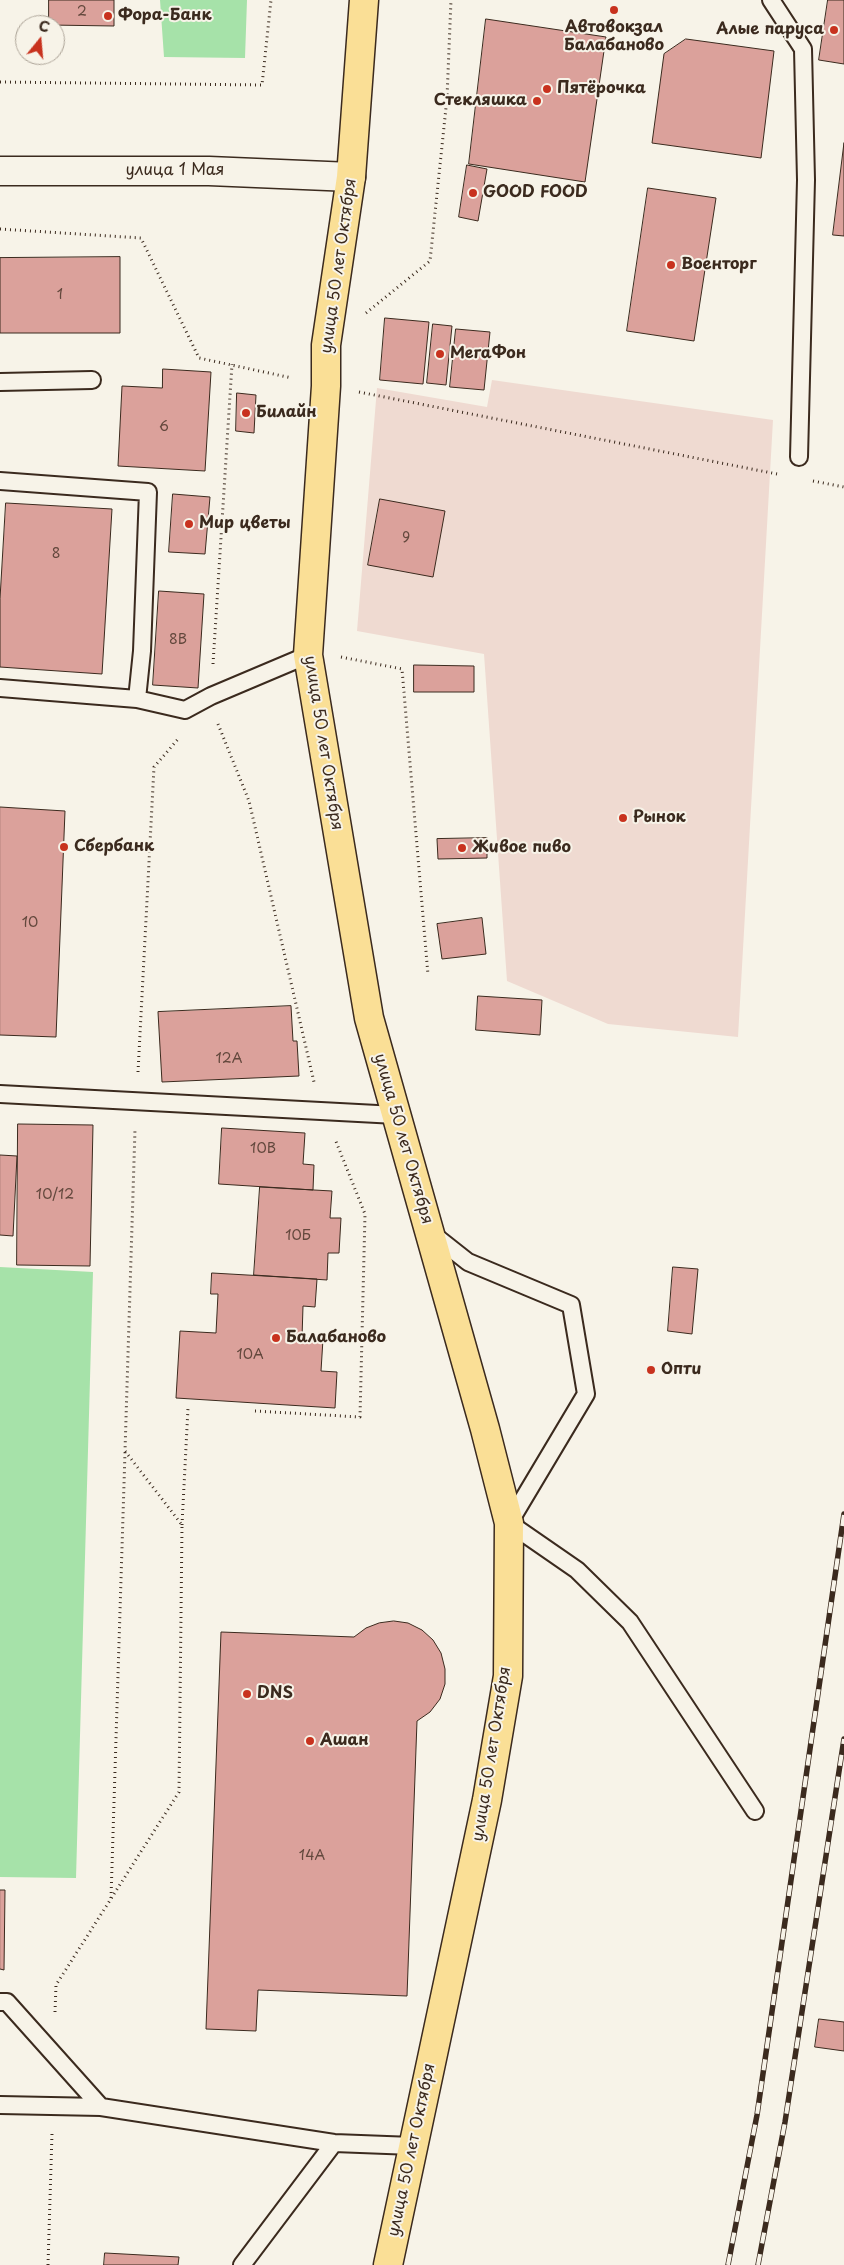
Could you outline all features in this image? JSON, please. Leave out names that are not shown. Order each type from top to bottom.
[{"type":"main road","name":"улица 50 лет Октября","points":[[364,0],[351,177],[326,345],[326,386],[308,655],[369,1018],[509,1523],[508,1676],[487,1800],[388,2265]]},
{"type":"street","name":"улица 1 Мая","points":[[0,171],[209,171],[351,177]]},
{"type":"lane","points":[[771,0],[803,49],[806,180],[799,458]]},
{"type":"lane","points":[[0,382],[92,380]]},
{"type":"lane","points":[[0,481],[148,492],[142,651],[137,699]]},
{"type":"lane","points":[[0,688],[137,699],[185,710],[308,655]]},
{"type":"lane","points":[[0,1094],[396,1115]]},
{"type":"lane","points":[[428,1230],[468,1262],[572,1305],[586,1394],[509,1523],[576,1570],[630,1622],[755,1811]]},
{"type":"lane","points":[[0,2002],[8,2002],[101,2107]]},
{"type":"lane","points":[[0,2105],[101,2107],[334,2144],[413,2146]]},
{"type":"lane","points":[[242,2265],[334,2144]]},
{"type":"path","points":[[0,82],[262,86],[271,0]]},
{"type":"path","points":[[364,315],[430,261],[447,98],[451,0]]},
{"type":"path","points":[[0,229],[141,238],[199,358],[326,386],[778,474]]},
{"type":"path","points":[[232,364],[210,699],[249,801],[317,1095],[365,1214],[360,1417],[255,1411]]},
{"type":"path","points":[[807,480],[844,487]]},
{"type":"path","points":[[341,657],[402,669],[428,975]]},
{"type":"path","points":[[111,1899],[136,1101],[154,767],[210,699]]},
{"type":"path","points":[[54,2054],[56,1985],[179,1792],[182,1525],[188,1408]]},
{"type":"path","points":[[125,1451],[182,1525]]},
{"type":"path","points":[[48,2265],[53,2106]]},
{"type":"shaded area","name":"Рынок","points":[[492,380],[773,420],[738,1037],[608,1024],[507,981],[484,654],[357,631],[377,388],[487,407]]},
{"type":"green space","points":[[160,0],[247,0],[245,58],[164,57]]},
{"type":"green space","points":[[0,1267],[93,1272],[76,1878],[0,1877]]},
{"type":"building","points":[[49,0],[114,0],[114,26],[65,25],[65,15],[49,15]]},
{"type":"building","name":"Алые паруса","points":[[828,0],[844,0],[844,64],[819,60]]},
{"type":"building","name":"Стекляшка","points":[[486,19],[606,37],[585,182],[469,164]]},
{"type":"building","points":[[686,39],[774,51],[761,158],[652,143],[664,54]]},
{"type":"building","points":[[844,143],[844,236],[833,235]]},
{"type":"building","name":"GOOD FOOD","points":[[467,165],[487,169],[478,221],[459,217]]},
{"type":"building","name":"Военторг","points":[[648,188],[716,198],[694,341],[627,331]]},
{"type":"building","points":[[120,257],[120,333],[0,333],[0,258]]},
{"type":"building","points":[[385,318],[429,322],[423,384],[380,380]]},
{"type":"building","name":"МегаФон","points":[[433,324],[452,326],[446,385],[427,383]]},
{"type":"building","points":[[456,329],[490,332],[484,390],[450,387]]},
{"type":"building","points":[[163,369],[211,372],[205,471],[118,466],[122,386],[162,388]]},
{"type":"building","name":"Билайн","points":[[237,393],[256,395],[254,433],[236,431]]},
{"type":"building","name":"Мир цветы","points":[[173,494],[210,497],[205,554],[169,552]]},
{"type":"building","points":[[380,499],[445,511],[433,577],[368,565]]},
{"type":"building","points":[[6,503],[112,509],[102,674],[0,667],[0,599]]},
{"type":"building","points":[[159,591],[204,594],[198,688],[153,685]]},
{"type":"building","points":[[414,665],[474,666],[474,692],[414,692]]},
{"type":"building","points":[[0,807],[65,811],[56,1037],[0,1035]]},
{"type":"building","name":"Живое пиво","points":[[487,838],[487,858],[438,859],[437,839]]},
{"type":"building","points":[[482,918],[486,954],[442,959],[437,924]]},
{"type":"building","points":[[478,996],[542,1000],[540,1035],[476,1030]]},
{"type":"building","points":[[291,1006],[293,1041],[297,1041],[299,1076],[162,1082],[158,1012]]},
{"type":"building","points":[[18,1124],[93,1125],[90,1266],[17,1265]]},
{"type":"building","points":[[222,1128],[305,1133],[303,1164],[314,1165],[313,1190],[219,1184]]},
{"type":"building","points":[[0,1155],[17,1156],[13,1236],[0,1235]]},
{"type":"building","points":[[260,1187],[332,1191],[330,1218],[341,1218],[339,1253],[328,1253],[327,1280],[254,1275]]},
{"type":"building","points":[[673,1267],[698,1269],[692,1334],[668,1331]]},
{"type":"building","points":[[212,1273],[317,1279],[315,1307],[303,1306],[302,1338],[323,1339],[321,1371],[337,1372],[335,1408],[176,1398],[180,1331],[216,1333],[218,1294],[211,1294]]},
{"type":"building","points":[[394,1621],[408,1623],[422,1630],[433,1640],[441,1653],[445,1669],[445,1684],[440,1699],[430,1712],[417,1721],[407,1996],[258,1990],[256,2031],[206,2029],[221,1632],[354,1637],[366,1628],[379,1623]]},
{"type":"building","points":[[0,1890],[5,1890],[4,1970],[0,1969]]},
{"type":"building","points":[[819,2019],[844,2022],[844,2051],[815,2047]]},
{"type":"building","points":[[105,2253],[179,2257],[178,2265],[104,2265]]},
{"type":"railway","points":[[728,2265],[757,2115],[844,1514]]},
{"type":"railway","points":[[758,2265],[785,2122],[844,1739]]},
{"type":"place","name":"Автовокзал Балабаново","points":[[614,10]]},
{"type":"place","name":"Фора-Банк","points":[[108,16]]},
{"type":"place","name":"Алые паруса","points":[[834,30]]},
{"type":"place","name":"Пятёрочка","points":[[547,89]]},
{"type":"place","name":"Стекляшка","points":[[537,101]]},
{"type":"place","name":"GOOD FOOD","points":[[473,193]]},
{"type":"place","name":"Военторг","points":[[671,265]]},
{"type":"place","name":"МегаФон","points":[[440,354]]},
{"type":"place","name":"Билайн","points":[[246,413]]},
{"type":"place","name":"Мир цветы","points":[[189,524]]},
{"type":"place","name":"Рынок","points":[[623,818]]},
{"type":"place","name":"Сбербанк","points":[[64,847]]},
{"type":"place","name":"Живое пиво","points":[[462,848]]},
{"type":"place","name":"Балабаново","points":[[276,1338]]},
{"type":"place","name":"Опти","points":[[651,1370]]},
{"type":"place","name":"DNS","points":[[247,1694]]},
{"type":"place","name":"Ашан","points":[[310,1741]]}]
